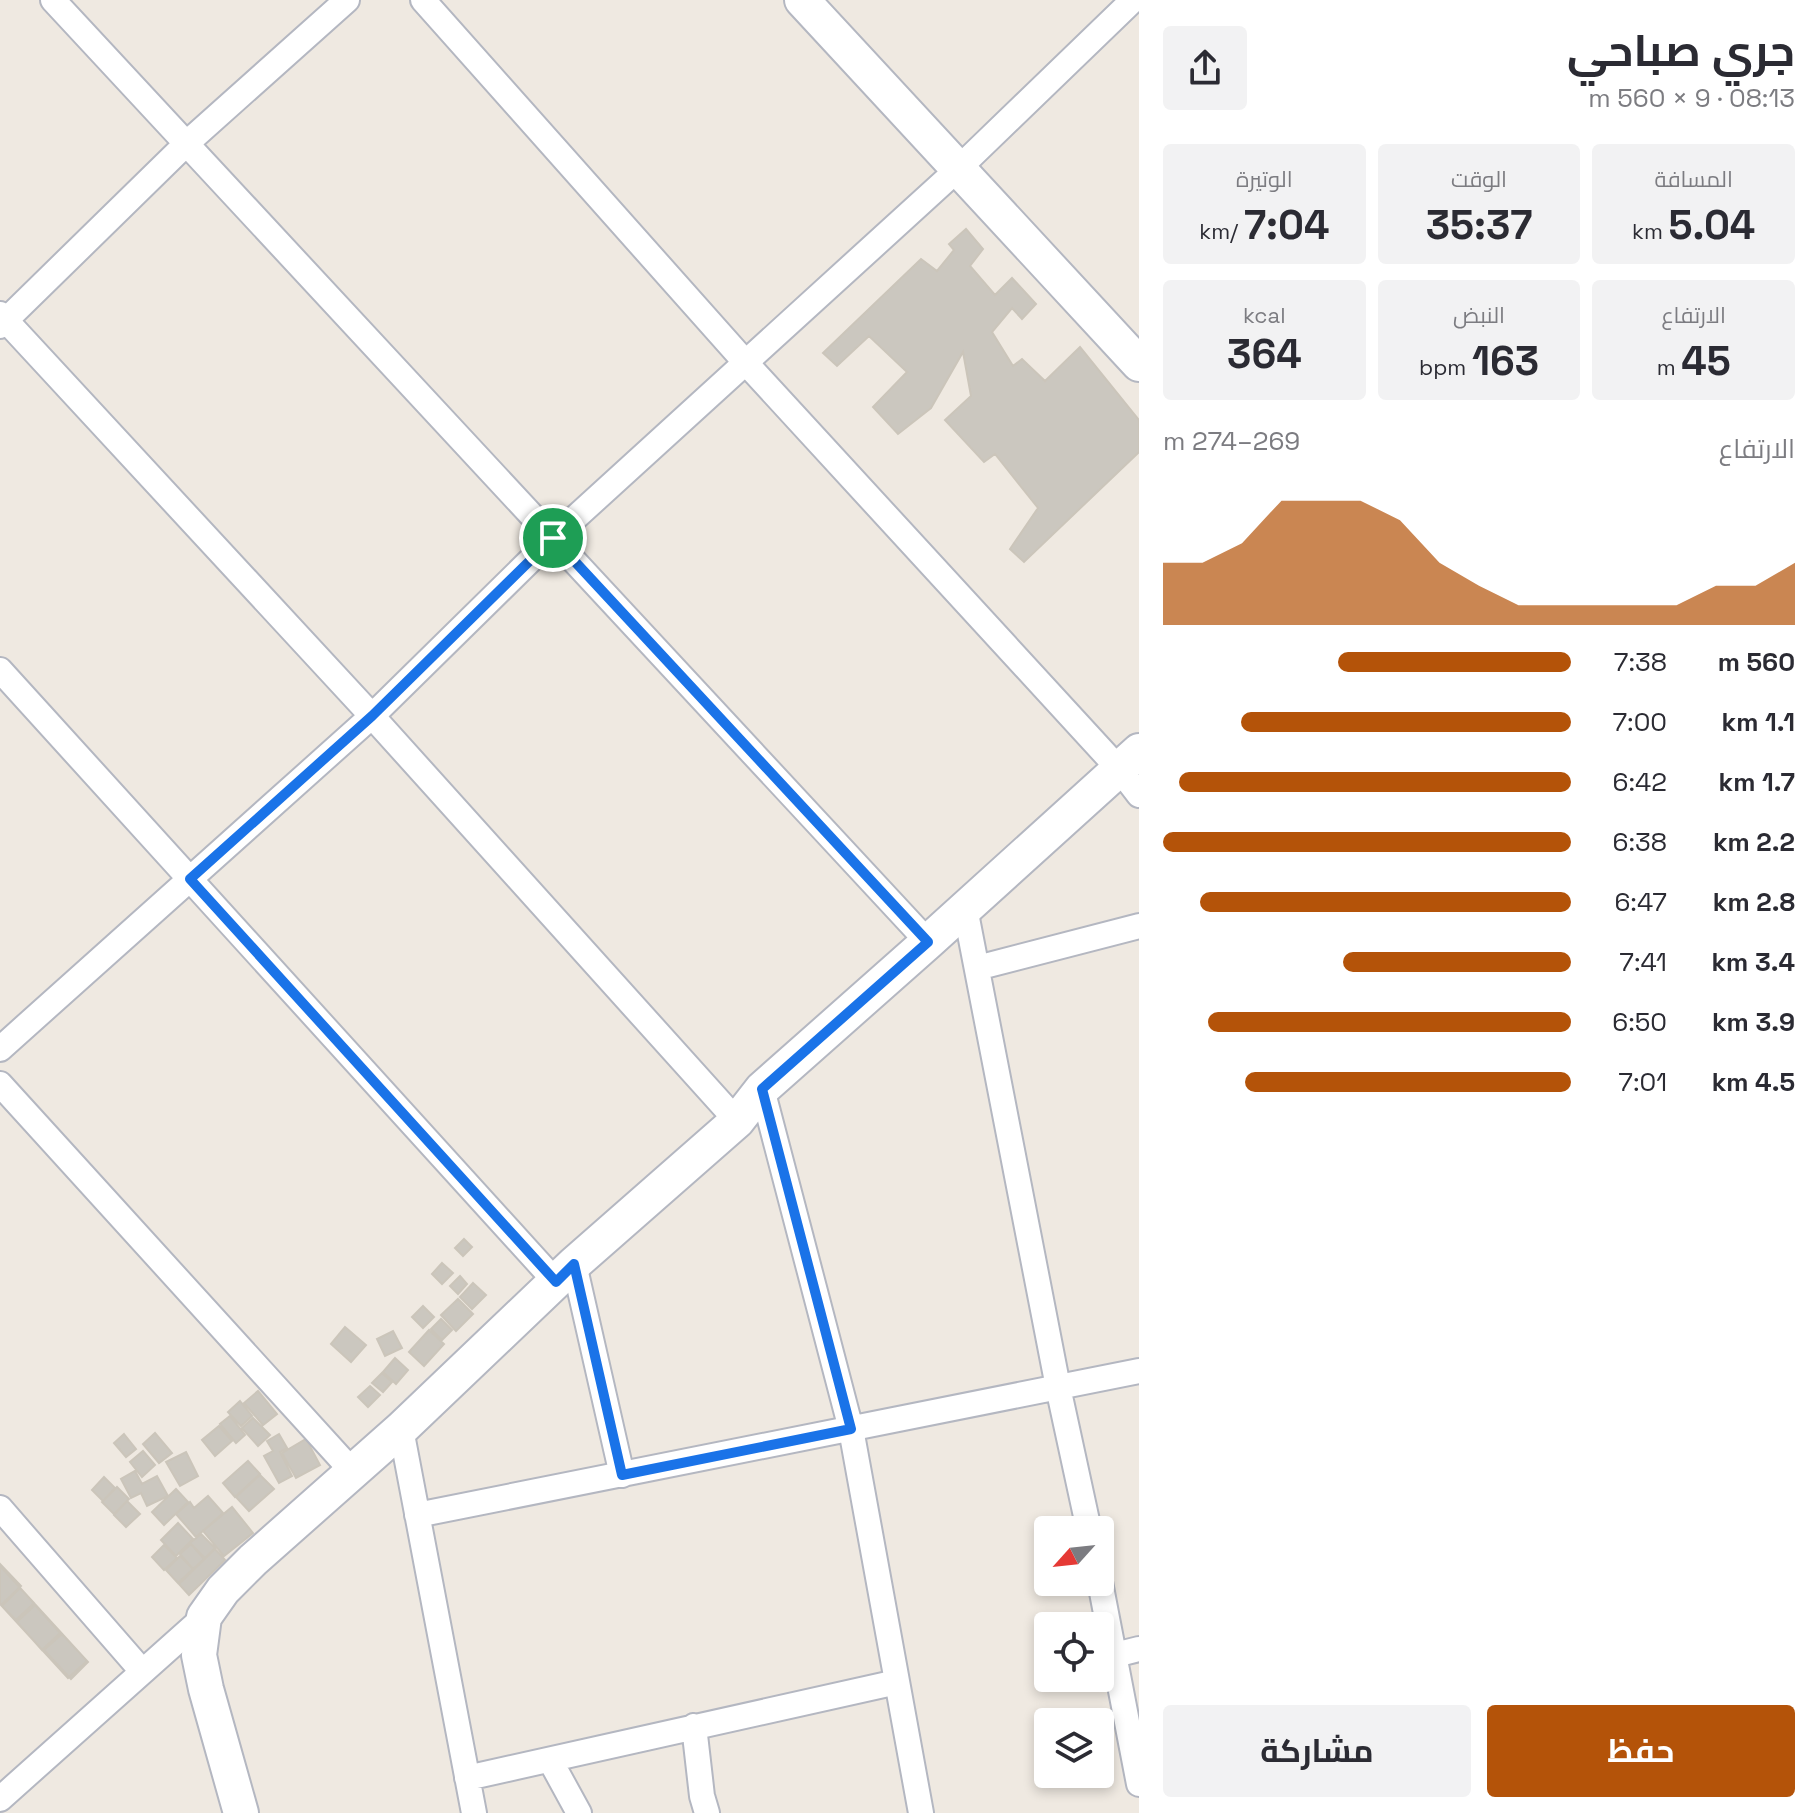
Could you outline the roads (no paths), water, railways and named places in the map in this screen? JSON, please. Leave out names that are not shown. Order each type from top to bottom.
[{"type":"street","points":[[53,0],[928,942]]},
{"type":"street","points":[[347,0],[187,143],[2,320],[372,716],[737,1121]]},
{"type":"street","points":[[0,1799],[204,1617],[223,1590],[253,1560],[401,1429],[565,1273],[737,1121],[762,1089],[965,908],[1132,772],[746,363],[423,0]]},
{"type":"street","points":[[802,0],[1139,364]]},
{"type":"street","points":[[0,1049],[372,716],[553,538],[958,169],[1133,0]]},
{"type":"street","points":[[0,670],[190,879],[565,1273],[622,1475]]},
{"type":"street","points":[[965,908],[1086,1516]]},
{"type":"street","points":[[977,968],[1139,926]]},
{"type":"street","points":[[0,1084],[353,1472]]},
{"type":"street","points":[[762,1089],[851,1429],[921,1813]]},
{"type":"street","points":[[417,1515],[1139,1371]]},
{"type":"street","points":[[401,1429],[474,1813]]},
{"type":"street","points":[[0,1508],[142,1671]]},
{"type":"street","points":[[1103,1596],[1139,1784]]},
{"type":"street","points":[[204,1617],[199,1655],[241,1813]]},
{"type":"street","points":[[1115,1655],[1139,1649]]},
{"type":"street","points":[[467,1778],[897,1682]]},
{"type":"street","points":[[694,1726],[702,1796],[707,1813]]},
{"type":"street","points":[[550,1760],[579,1813]]}]
